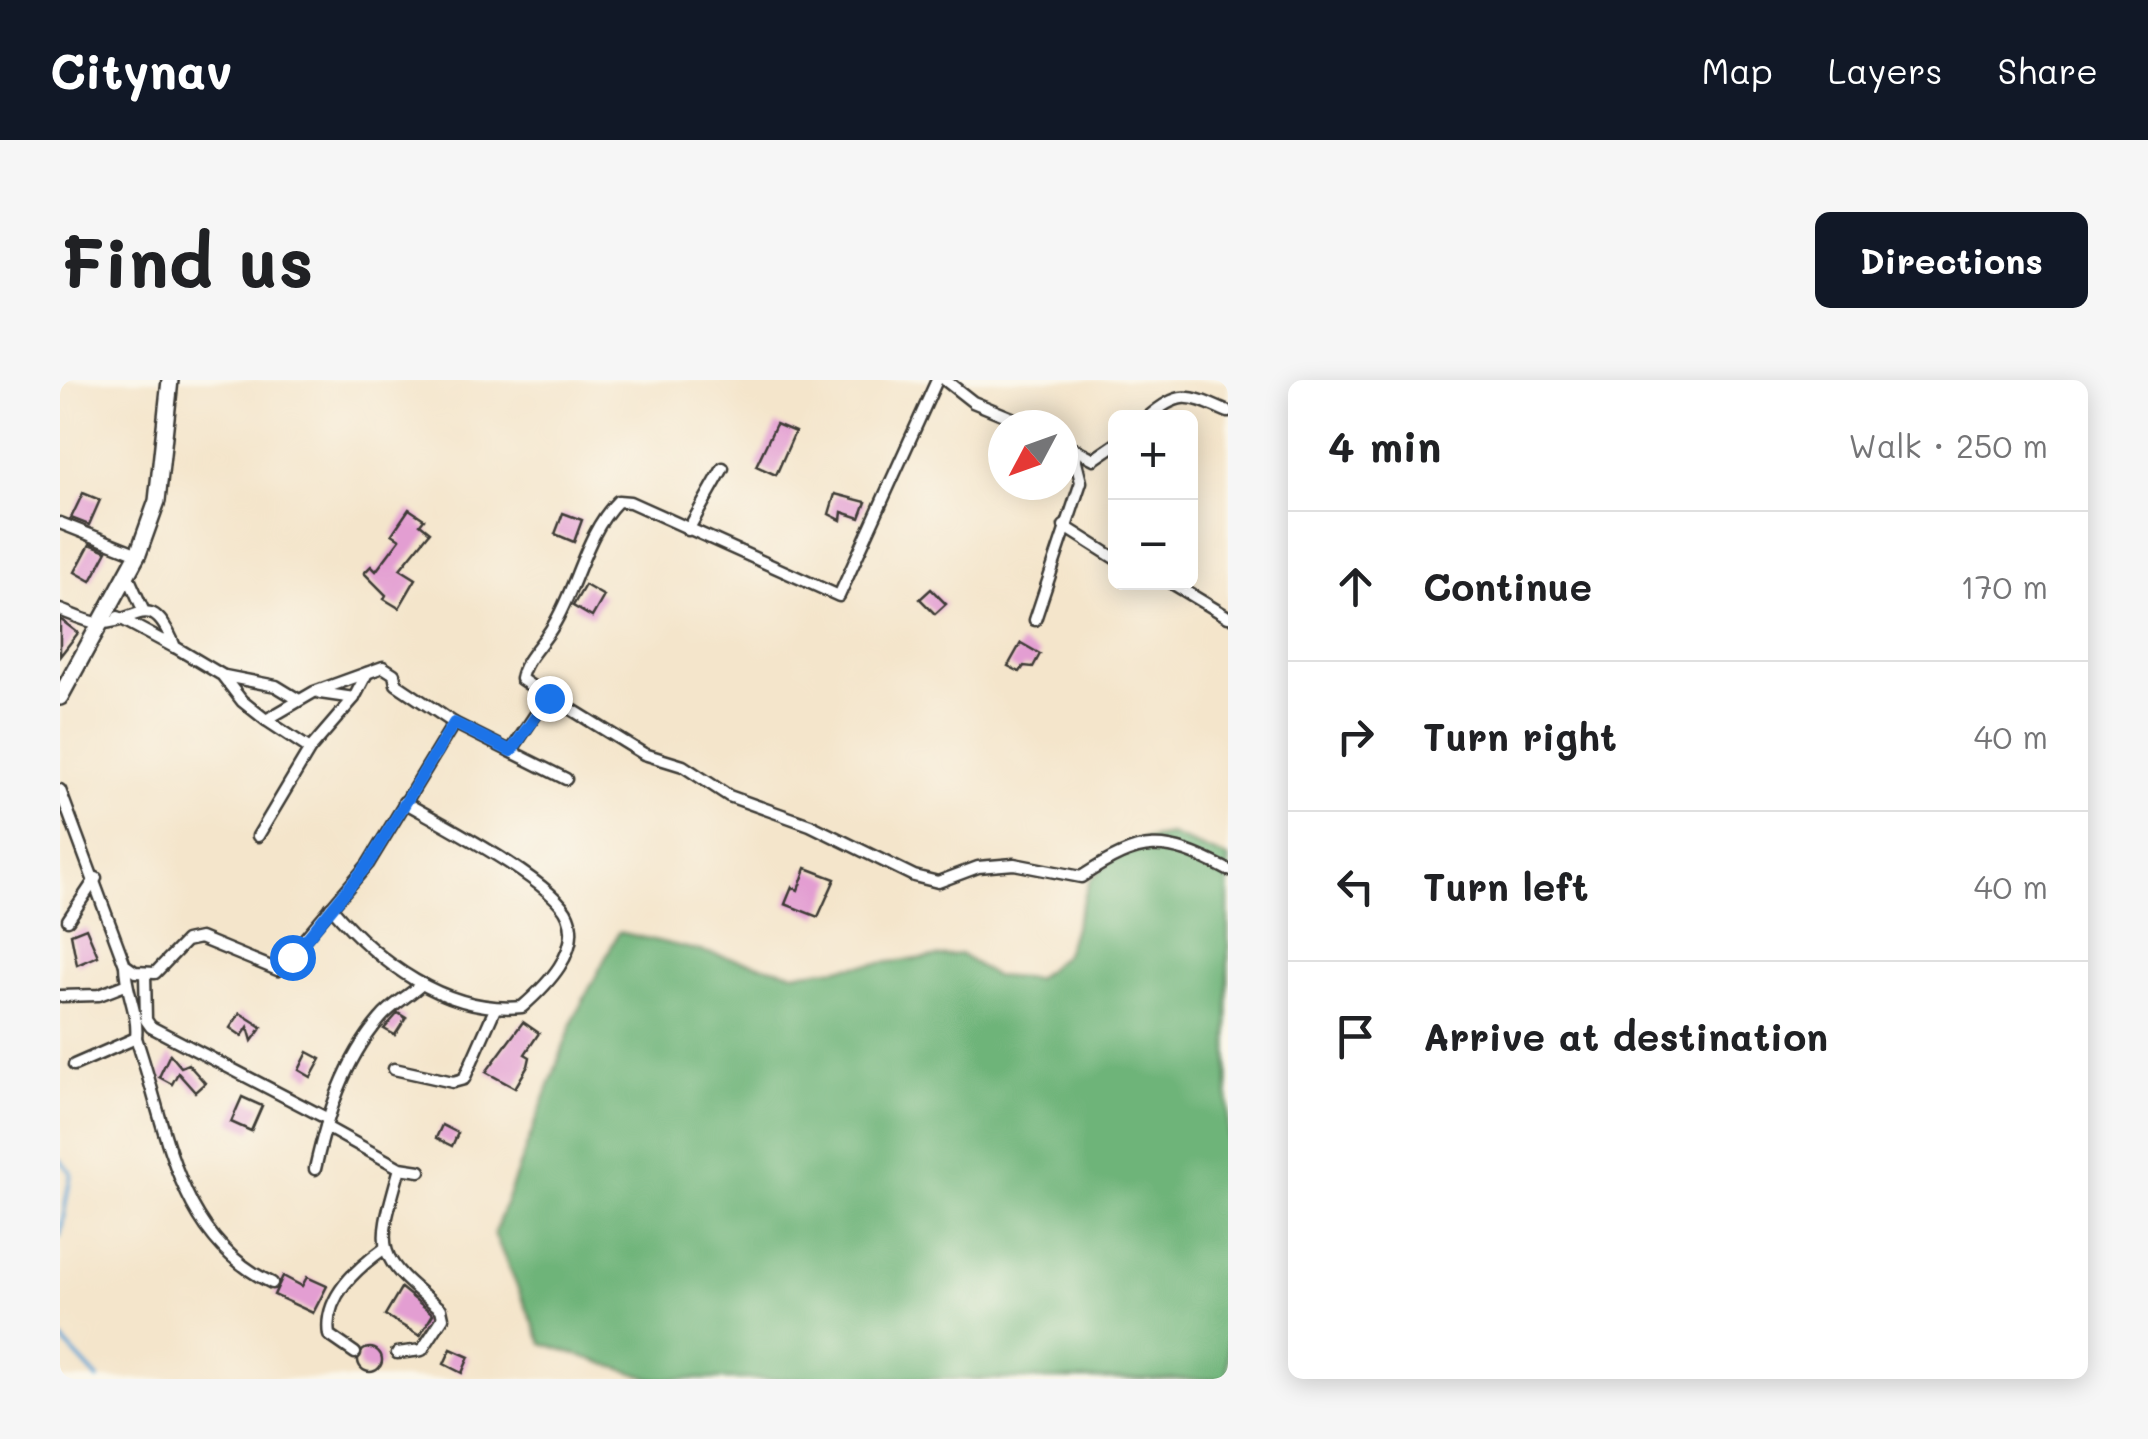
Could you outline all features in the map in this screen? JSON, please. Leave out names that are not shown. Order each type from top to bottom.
[{"type":"street","points":[[60,697],[138,554],[157,501],[170,380]]},
{"type":"street","points":[[937,380],[839,596],[630,502],[618,501],[610,509],[554,625],[523,669],[522,679],[530,689],[644,754],[692,771],[729,796],[810,825],[914,876],[938,882],[978,867],[1014,864],[1081,877],[1132,846],[1158,845],[1202,856],[1228,870]]},
{"type":"street","points":[[945,380],[973,402],[992,410]]},
{"type":"street","points":[[1156,410],[1167,400],[1186,394],[1228,412]]},
{"type":"street","points":[[1078,452],[1094,460],[1108,450]]},
{"type":"street","points":[[688,530],[723,468]]},
{"type":"street","points":[[1036,620],[1074,500]]},
{"type":"street","points":[[60,523],[138,554]]},
{"type":"street","points":[[1064,526],[1108,554]]},
{"type":"street","points":[[127,574],[144,612],[168,627],[175,647]]},
{"type":"street","points":[[1183,590],[1228,617]]},
{"type":"street","points":[[60,610],[100,624],[144,612]]},
{"type":"street","points":[[118,618],[222,675],[276,686],[299,700]]},
{"type":"street","points":[[266,720],[314,692],[368,672],[388,669],[396,684],[454,723],[566,779]]},
{"type":"street","points":[[258,836],[310,749],[354,698],[368,672]]},
{"type":"street","points":[[222,675],[252,712],[310,749]]},
{"type":"street","points":[[314,692],[354,698]]},
{"type":"street","points":[[511,751],[549,698]]},
{"type":"street","points":[[124,965],[145,973],[165,965],[186,941],[200,938],[278,970],[368,864],[454,723]]},
{"type":"street","points":[[60,790],[96,878],[124,965],[125,985],[142,1021],[400,1168],[420,1171]]},
{"type":"street","points":[[331,907],[372,951],[422,984],[495,1009],[522,1007],[557,969],[570,940],[568,912],[550,892],[404,802]]},
{"type":"street","points":[[68,920],[96,878]]},
{"type":"street","points":[[145,973],[142,1021],[136,1038],[182,1193],[226,1251],[251,1274],[272,1284]]},
{"type":"street","points":[[315,1169],[327,1123],[350,1063],[379,1019],[422,984]]},
{"type":"street","points":[[60,996],[98,995],[125,985]]},
{"type":"street","points":[[394,1069],[454,1082],[464,1079],[495,1009]]},
{"type":"street","points":[[74,1065],[136,1038]]},
{"type":"street","points":[[397,1353],[422,1350],[443,1318],[442,1309],[401,1276],[381,1237],[400,1168]]},
{"type":"street","points":[[356,1353],[328,1335],[326,1320],[350,1274],[385,1248]]},
{"type":"green space","points":[[1170,835],[1228,858],[1228,1379],[652,1379],[542,1343],[494,1234],[575,1016],[619,932],[794,973],[960,954],[994,976],[1036,979],[1065,954],[1090,880],[1131,842]]},
{"type":"building","points":[[776,424],[795,432],[776,475],[756,466]]},
{"type":"building","points":[[83,493],[100,500],[89,525],[71,518]]},
{"type":"building","points":[[835,494],[866,502],[860,518],[842,512],[841,520],[829,514]]},
{"type":"building","points":[[409,509],[424,519],[420,524],[430,532],[400,569],[416,579],[399,608],[384,599],[386,595],[364,573],[371,566],[376,571],[400,539],[392,534]]},
{"type":"building","points":[[563,513],[582,520],[574,542],[555,534]]},
{"type":"building","points":[[90,544],[107,551],[91,581],[75,572]]},
{"type":"building","points":[[585,585],[604,596],[592,617],[573,606]]},
{"type":"building","points":[[931,589],[946,604],[935,614],[920,599]]},
{"type":"building","points":[[60,619],[78,633],[60,656]]},
{"type":"building","points":[[1021,643],[1040,654],[1033,667],[1024,666],[1020,672],[1008,666]]},
{"type":"building","points":[[806,868],[835,879],[818,917],[785,904],[792,887],[798,890]]},
{"type":"building","points":[[86,928],[98,956],[77,965],[71,934]]},
{"type":"building","points":[[240,1013],[262,1027],[252,1041],[248,1027],[242,1036],[230,1028]]},
{"type":"building","points":[[398,1013],[406,1018],[395,1035],[384,1029]]},
{"type":"building","points":[[523,1022],[539,1033],[525,1054],[530,1057],[528,1066],[515,1088],[486,1072]]},
{"type":"building","points":[[308,1052],[321,1059],[311,1077],[299,1070]]},
{"type":"building","points":[[170,1054],[181,1067],[188,1064],[205,1083],[195,1092],[178,1073],[172,1084],[159,1077]]},
{"type":"building","points":[[242,1097],[262,1106],[251,1131],[231,1122]]},
{"type":"building","points":[[442,1125],[458,1133],[452,1146],[436,1138]]},
{"type":"building","points":[[283,1276],[302,1286],[307,1277],[327,1286],[313,1313],[274,1295]]},
{"type":"building","points":[[401,1288],[433,1314],[420,1336],[385,1315]]},
{"type":"building","points":[[370,1348],[382,1360],[370,1372],[358,1360]]},
{"type":"building","points":[[451,1349],[469,1357],[462,1373],[444,1364]]},
{"type":"waterway","points":[[60,1160],[71,1173],[60,1236]]},
{"type":"waterway","points":[[60,1338],[98,1379]]},
{"type":"route","points":[[292,957],[368,864],[454,723],[511,751],[549,698]]}]
